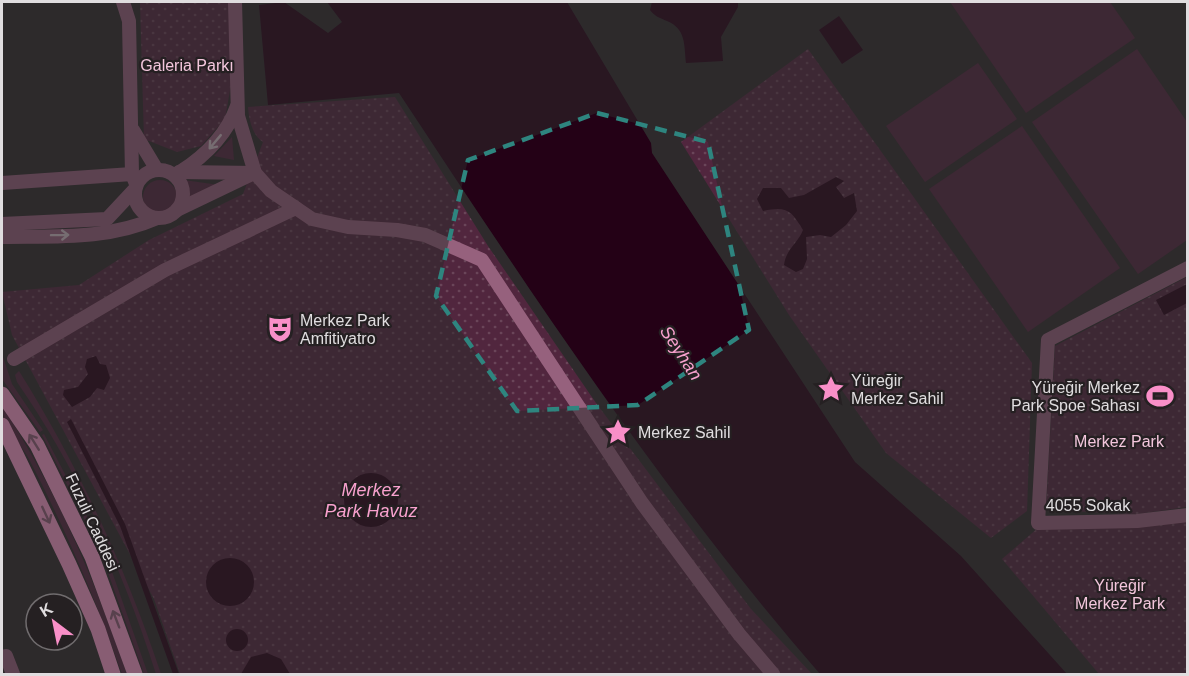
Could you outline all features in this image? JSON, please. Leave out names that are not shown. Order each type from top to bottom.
[{"type":"main road","name":"Fuzuli Caddesi","points":[[2,394],[37,445],[92,557],[135,675]]},
{"type":"main road","points":[[2,426],[98,629],[113,675]]},
{"type":"street","points":[[123,2],[129,21],[135,198],[142,212],[157,218]]},
{"type":"street","points":[[235,2],[238,116],[255,173],[271,191],[312,219],[348,227],[397,230],[425,235],[482,260],[642,503],[738,634],[773,675]]},
{"type":"street","points":[[180,172],[201,158],[231,122],[238,104]]},
{"type":"street","points":[[131,125],[161,170],[178,180],[182,187],[183,195],[177,210]]},
{"type":"street","points":[[2,224],[107,219],[134,182],[143,176],[161,170],[255,173]]},
{"type":"street","points":[[2,237],[100,234],[130,229],[164,217],[255,173]]},
{"type":"street","points":[[2,183],[134,182]]},
{"type":"street","points":[[14,359],[160,273],[296,208]]},
{"type":"street","name":"4055 Sokak","points":[[1188,268],[1048,340],[1038,523],[1137,521],[1188,515]]},
{"type":"street","points":[[2,657],[6,656],[13,675]]},
{"type":"highlighted area","points":[[597,113],[708,142],[749,330],[638,405],[517,411],[436,296],[468,160]]},
{"type":"green space","name":"Galeria Parkı","points":[[140,2],[229,2],[233,73],[225,119],[201,146],[177,152],[144,139]]},
{"type":"green space","points":[[950,2],[1110,2],[1135,38],[1026,113]]},
{"type":"green space","points":[[808,49],[1032,363],[1027,511],[991,538],[886,453],[789,315],[681,142]]},
{"type":"green space","points":[[1137,49],[1187,122],[1187,240],[1138,274],[1032,122]]},
{"type":"green space","points":[[978,63],[1017,119],[925,182],[886,126]]},
{"type":"green space","points":[[395,97],[488,246],[596,403],[751,609],[812,674],[180,674],[154,599],[12,335],[2,292],[79,285],[149,240],[243,194],[263,142],[250,122],[248,107]]},
{"type":"green space","points":[[1022,126],[1120,268],[1028,332],[929,189]]},
{"type":"green space","points":[[232,137],[234,160],[214,156]]},
{"type":"green space","points":[[160,180],[172,185],[177,197],[172,209],[160,214],[148,209],[143,197],[148,185]]},
{"type":"green space","points":[[184,180],[219,185],[189,198]]},
{"type":"green space","name":"Merkez Park","points":[[1187,277],[1187,507],[1137,514],[1046,510],[1055,346]]},
{"type":"green space","points":[[2,354],[12,384],[43,430],[40,432],[2,379]]},
{"type":"green space","points":[[19,371],[41,407],[99,518],[132,595],[161,674],[156,674],[114,560],[80,487],[17,382],[15,375]]},
{"type":"green space","points":[[2,406],[40,470],[73,536],[102,605],[127,674],[122,674],[102,619],[67,538],[29,459],[8,427]]},
{"type":"green space","points":[[44,434],[104,549],[148,674],[144,674],[100,550],[42,435]]},
{"type":"green space","name":"Yüreğir Merkez Park","points":[[1187,521],[1187,674],[1099,674],[1002,559],[1039,527]]},
{"type":"water","name":"Seyhan","points":[[284,2],[328,33],[342,22],[327,2],[567,2],[651,143],[652,153],[855,462],[961,556],[1067,674],[820,674],[707,535],[600,391],[498,243],[399,93],[268,105],[259,5]]},
{"type":"water","points":[[652,2],[738,2],[738,7],[721,37],[723,61],[686,63],[681,33],[673,24],[657,17],[650,10]]},
{"type":"water","points":[[839,16],[863,50],[842,64],[819,30]]},
{"type":"water","points":[[836,177],[844,181],[836,187],[844,198],[854,193],[857,211],[846,225],[831,237],[820,235],[806,237],[807,259],[803,269],[796,272],[784,265],[785,259],[803,230],[788,211],[778,209],[763,211],[757,199],[763,188],[781,188],[789,198],[804,195]]},
{"type":"water","points":[[1187,284],[1187,303],[1164,315],[1156,300]]},
{"type":"water","points":[[96,356],[100,364],[106,365],[110,378],[104,390],[97,388],[90,397],[72,407],[63,395],[64,390],[78,387],[88,374],[85,367],[87,359]]},
{"type":"water","points":[[71,419],[125,524],[179,674],[173,674],[120,526],[67,422]]},
{"type":"water","name":"Merkez Park Havuz","points":[[366,473],[376,473],[386,477],[394,485],[398,500],[394,515],[386,523],[376,527],[366,527],[356,523],[348,515],[344,505],[344,495],[348,485],[356,477]]},
{"type":"water","points":[[230,558],[247,565],[254,582],[247,599],[230,606],[213,599],[206,582],[213,565]]},
{"type":"water","points":[[233,629],[241,629],[248,636],[248,644],[241,651],[233,651],[226,644],[226,636]]},
{"type":"water","points":[[267,653],[281,659],[290,674],[241,674],[251,657]]},
{"type":"place","name":"Merkez Park Amfitiyatro","points":[[280,329]]},
{"type":"place","name":"Yüreğir Merkez Sahil","points":[[831,389]]},
{"type":"place","name":"Yüreğir Merkez Park Spoe Sahası","points":[[1160,396]]},
{"type":"place","name":"Merkez Sahil","points":[[618,432]]}]
